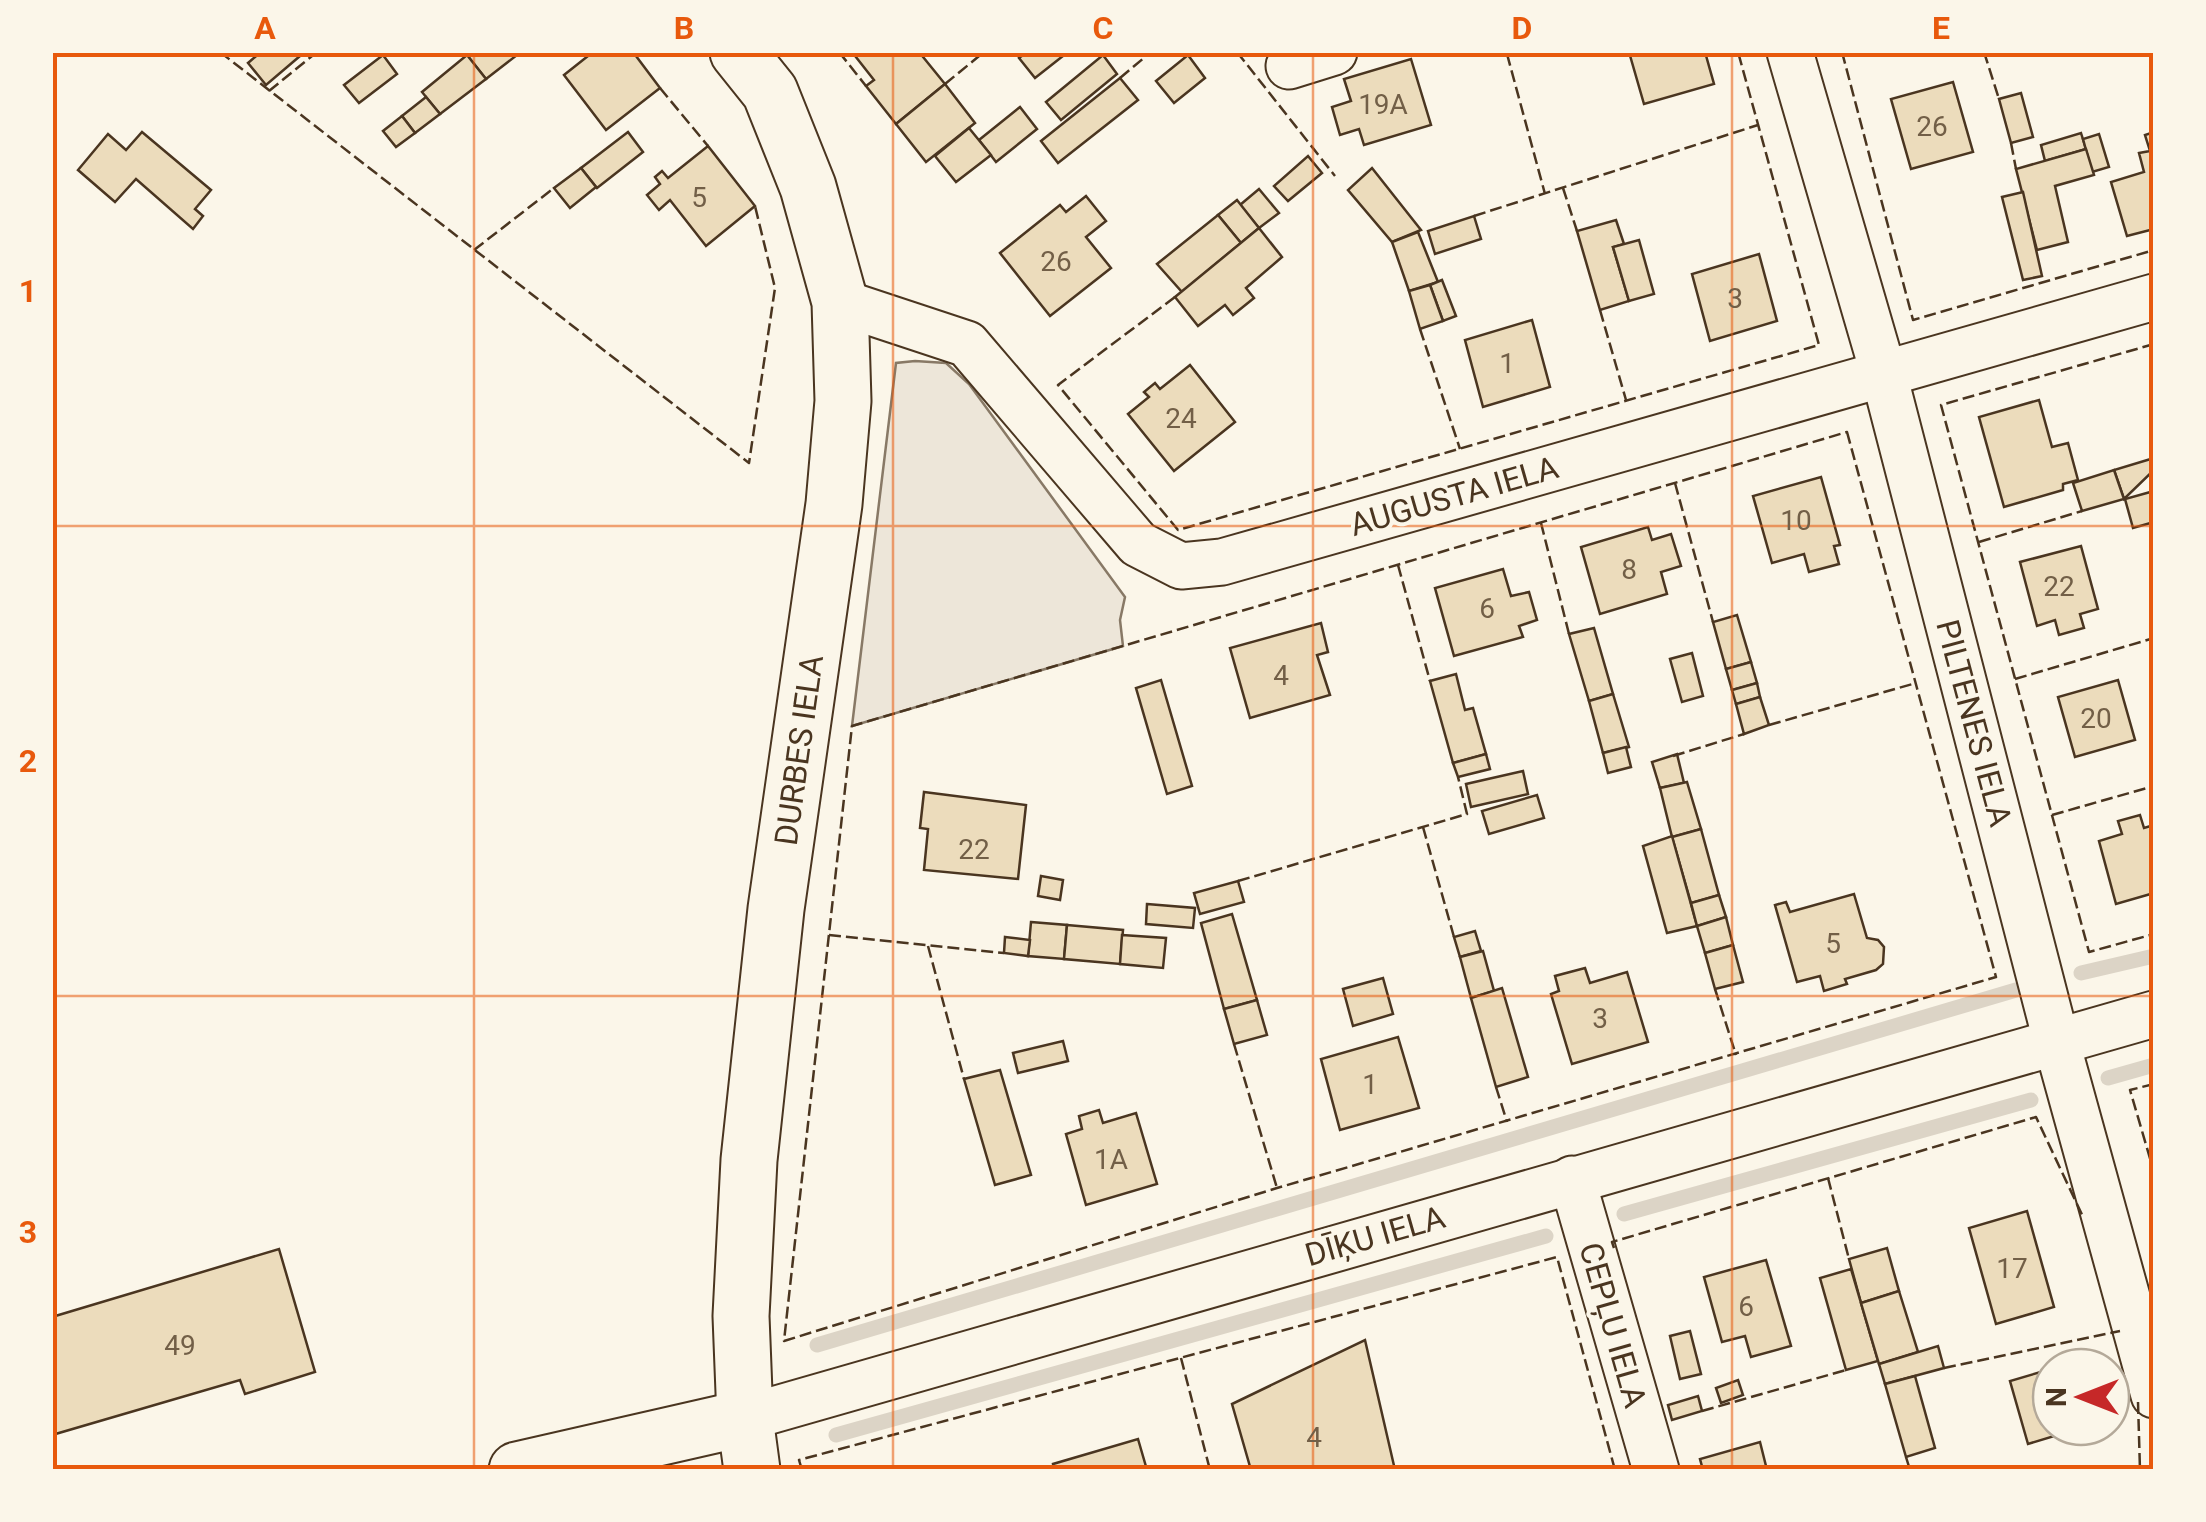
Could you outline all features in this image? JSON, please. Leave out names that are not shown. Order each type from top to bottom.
[{"type":"main road","name":"DURBES IELA","points":[[738,52],[770,92],[808,187],[840,302],[843,401],[834,504],[776,909],[749,1160],[741,1316],[748,1444]]},
{"type":"main road","name":"DĪĶU IELA","points":[[517,1470],[596,1453],[748,1444]]},
{"type":"main road","name":"DĪĶU IELA","points":[[596,1453],[662,1470]]},
{"type":"street","points":[[1289,66],[1334,52]]},
{"type":"street","name":"PILTENES IELA","points":[[1790,52],[1884,375],[2056,1040],[2154,1395]]},
{"type":"street","name":"AUGUSTA IELA","points":[[840,302],[967,344],[1138,544],[1181,566],[1222,562],[2154,298]]},
{"type":"street","name":"DĪĶU IELA","points":[[748,1444],[1572,1180],[2154,1014]]},
{"type":"street","name":"CEPĻU IELA","points":[[1572,1180],[1656,1470]]},
{"type":"shaded area","points":[[896,363],[946,363],[969,384],[1125,597],[1120,620],[1123,646],[852,726]]},
{"type":"building","points":[[261,52],[297,52],[300,56],[266,85],[248,63]]},
{"type":"building","points":[[593,52],[633,52],[660,88],[606,130],[564,75]]},
{"type":"building","points":[[852,52],[919,52],[945,84],[896,124],[866,86],[874,80]]},
{"type":"building","points":[[1027,52],[1068,52],[1035,78],[1019,58]]},
{"type":"building","points":[[1629,52],[1705,52],[1714,84],[1644,104]]},
{"type":"building","points":[[383,55],[397,74],[359,103],[344,85]]},
{"type":"building","points":[[467,55],[517,55],[486,79]]},
{"type":"building","points":[[467,55],[486,79],[440,114],[422,92]]},
{"type":"building","points":[[1103,55],[1117,74],[1061,120],[1046,102]]},
{"type":"building","points":[[1188,55],[1205,78],[1174,103],[1156,81]]},
{"type":"building","points":[[1411,59],[1431,125],[1364,145],[1359,129],[1340,135],[1332,107],[1351,101],[1344,79]]},
{"type":"building","points":[[1120,78],[1138,100],[1058,163],[1041,141]]},
{"type":"building","points":[[1953,82],[1973,152],[1911,169],[1891,99]]},
{"type":"building","points":[[945,84],[975,123],[926,162],[896,124]]},
{"type":"building","points":[[2021,93],[2033,137],[2011,143],[1999,99]]},
{"type":"building","points":[[426,97],[440,114],[415,133],[402,116]]},
{"type":"building","points":[[1020,107],[1037,129],[996,162],[979,140]]},
{"type":"building","points":[[402,116],[415,133],[396,147],[383,131]]},
{"type":"building","points":[[969,128],[991,155],[956,182],[935,156]]},
{"type":"building","points":[[142,132],[211,190],[195,209],[203,216],[193,229],[136,179],[115,202],[78,170],[108,134],[126,150]]},
{"type":"building","points":[[628,132],[643,152],[597,188],[581,168]]},
{"type":"building","points":[[2154,132],[2154,229],[2127,236],[2111,182],[2144,172],[2139,153],[2150,151],[2145,135]]},
{"type":"building","points":[[2081,133],[2086,149],[2045,161],[2041,145]]},
{"type":"building","points":[[2099,134],[2109,167],[2092,172],[2083,139]]},
{"type":"building","points":[[708,146],[755,206],[706,246],[670,200],[659,210],[647,195],[660,184],[655,177],[662,171],[668,178]]},
{"type":"building","points":[[2086,149],[2094,175],[2055,186],[2068,242],[2037,250],[2016,169]]},
{"type":"building","points":[[1308,156],[1322,173],[1288,201],[1274,186]]},
{"type":"building","points":[[581,168],[596,187],[570,208],[554,188]]},
{"type":"building","points":[[1372,168],[1421,230],[1392,242],[1348,190]]},
{"type":"building","points":[[1259,189],[1279,213],[1259,228],[1240,205]]},
{"type":"building","points":[[2023,192],[2042,276],[2023,280],[2002,197]]},
{"type":"building","points":[[1086,196],[1106,221],[1086,237],[1111,268],[1050,316],[1000,253],[1060,205],[1066,212]]},
{"type":"building","points":[[1237,200],[1259,228],[1241,243],[1218,215]]},
{"type":"building","points":[[1218,215],[1241,243],[1182,292],[1157,264]]},
{"type":"building","points":[[1474,216],[1481,239],[1435,254],[1428,231]]},
{"type":"building","points":[[1616,220],[1624,244],[1613,247],[1629,301],[1600,310],[1577,231]]},
{"type":"building","points":[[1259,228],[1282,257],[1246,288],[1254,298],[1233,315],[1225,305],[1198,326],[1175,297]]},
{"type":"building","points":[[1418,232],[1438,282],[1409,291],[1392,242]]},
{"type":"building","points":[[1639,240],[1654,294],[1629,301],[1613,247]]},
{"type":"building","points":[[1759,254],[1777,321],[1710,341],[1692,274]]},
{"type":"building","points":[[1442,280],[1456,316],[1443,321],[1430,285]]},
{"type":"building","points":[[1430,285],[1443,321],[1420,329],[1409,291]]},
{"type":"building","points":[[1532,320],[1550,387],[1483,407],[1465,340]]},
{"type":"building","points":[[1190,365],[1235,422],[1174,471],[1128,414],[1149,397],[1144,392],[1155,383],[1160,389]]},
{"type":"building","points":[[2039,400],[2052,447],[2068,443],[2078,480],[2063,484],[2063,490],[2004,507],[1979,417]]},
{"type":"building","points":[[2154,458],[2154,470],[2124,499],[2114,470]]},
{"type":"building","points":[[2114,470],[2124,499],[2082,511],[2073,483]]},
{"type":"building","points":[[1821,477],[1840,545],[1834,546],[1839,564],[1809,572],[1804,554],[1772,563],[1753,496]]},
{"type":"building","points":[[2154,491],[2154,522],[2133,528],[2125,499]]},
{"type":"building","points":[[1648,527],[1652,540],[1671,534],[1681,566],[1661,572],[1667,594],[1600,614],[1581,547]]},
{"type":"building","points":[[2081,546],[2098,609],[2080,614],[2084,628],[2059,635],[2055,620],[2037,626],[2020,562]]},
{"type":"building","points":[[1503,569],[1511,596],[1529,592],[1537,620],[1519,626],[1523,637],[1454,656],[1435,588]]},
{"type":"building","points":[[1737,615],[1751,662],[1726,669],[1713,622]]},
{"type":"building","points":[[1321,623],[1328,652],[1317,655],[1330,695],[1250,718],[1230,648]]},
{"type":"building","points":[[1594,628],[1613,694],[1589,701],[1569,634]]},
{"type":"building","points":[[1692,653],[1703,696],[1682,702],[1670,659]]},
{"type":"building","points":[[1751,662],[1757,683],[1732,690],[1726,669]]},
{"type":"building","points":[[1456,674],[1465,710],[1473,708],[1486,754],[1453,763],[1430,681]]},
{"type":"building","points":[[1161,680],[1192,786],[1167,794],[1136,688]]},
{"type":"building","points":[[2118,680],[2135,740],[2075,757],[2058,697]]},
{"type":"building","points":[[1757,683],[1760,697],[1736,704],[1732,690]]},
{"type":"building","points":[[1613,694],[1629,747],[1603,753],[1589,701]]},
{"type":"building","points":[[1760,697],[1769,725],[1744,734],[1736,704]]},
{"type":"building","points":[[1626,747],[1631,767],[1608,773],[1603,753]]},
{"type":"building","points":[[1486,754],[1490,769],[1458,777],[1453,763]]},
{"type":"building","points":[[1677,754],[1684,783],[1660,788],[1652,762]]},
{"type":"building","points":[[1523,771],[1528,794],[1471,807],[1466,784]]},
{"type":"building","points":[[1687,782],[1701,829],[1672,837],[1660,788]]},
{"type":"building","points":[[924,792],[1026,805],[1018,879],[924,870],[928,829],[920,828]]},
{"type":"building","points":[[1537,795],[1544,818],[1489,834],[1482,811]]},
{"type":"building","points":[[2140,815],[2144,828],[2154,825],[2154,893],[2116,904],[2099,841],[2122,834],[2118,821]]},
{"type":"building","points":[[1701,829],[1719,895],[1691,903],[1672,837]]},
{"type":"building","points":[[1672,836],[1697,926],[1667,933],[1643,846]]},
{"type":"building","points":[[1041,876],[1063,880],[1060,900],[1038,896]]},
{"type":"building","points":[[1238,881],[1244,902],[1200,914],[1194,893]]},
{"type":"building","points":[[1854,894],[1867,938],[1878,940],[1884,947],[1883,964],[1876,970],[1845,979],[1847,984],[1824,991],[1820,976],[1797,982],[1775,905],[1786,902],[1790,912]]},
{"type":"building","points":[[1719,895],[1726,917],[1697,926],[1691,903]]},
{"type":"building","points":[[1147,904],[1195,908],[1193,928],[1146,924]]},
{"type":"building","points":[[1232,914],[1257,1000],[1224,1009],[1201,923]]},
{"type":"building","points":[[1726,917],[1733,945],[1705,953],[1697,926]]},
{"type":"building","points":[[1031,922],[1067,925],[1064,959],[1028,956]]},
{"type":"building","points":[[1067,925],[1123,930],[1120,964],[1064,959]]},
{"type":"building","points":[[1475,931],[1481,951],[1460,957],[1454,937]]},
{"type":"building","points":[[1122,935],[1166,938],[1163,968],[1120,964]]},
{"type":"building","points":[[1005,937],[1030,940],[1028,956],[1004,953]]},
{"type":"building","points":[[1733,945],[1743,982],[1715,989],[1705,953]]},
{"type":"building","points":[[1483,951],[1494,991],[1471,998],[1460,957]]},
{"type":"building","points":[[1585,968],[1590,983],[1627,972],[1648,1042],[1572,1064],[1551,994],[1559,991],[1555,976]]},
{"type":"building","points":[[1383,978],[1393,1014],[1353,1026],[1343,989]]},
{"type":"building","points":[[1502,988],[1528,1077],[1496,1087],[1471,998]]},
{"type":"building","points":[[1257,1000],[1267,1035],[1234,1044],[1224,1009]]},
{"type":"building","points":[[1398,1037],[1419,1108],[1340,1130],[1321,1059]]},
{"type":"building","points":[[1063,1041],[1068,1061],[1018,1073],[1013,1053]]},
{"type":"building","points":[[1000,1070],[1031,1175],[995,1185],[964,1079]]},
{"type":"building","points":[[1099,1110],[1103,1123],[1136,1113],[1157,1184],[1086,1205],[1066,1134],[1082,1129],[1079,1116]]},
{"type":"building","points":[[2027,1211],[2054,1307],[1996,1324],[1969,1228]]},
{"type":"building","points":[[1887,1248],[1899,1291],[1861,1303],[1849,1259]]},
{"type":"building","points":[[279,1249],[315,1372],[245,1394],[240,1380],[52,1435],[52,1317]]},
{"type":"building","points":[[1766,1260],[1791,1346],[1751,1357],[1745,1336],[1722,1342],[1704,1277]]},
{"type":"building","points":[[1851,1269],[1878,1361],[1846,1370],[1820,1278]]},
{"type":"building","points":[[1899,1291],[1918,1352],[1879,1364],[1861,1303]]},
{"type":"building","points":[[1690,1331],[1701,1374],[1680,1379],[1670,1336]]},
{"type":"building","points":[[1365,1340],[1395,1470],[1251,1470],[1232,1404]]},
{"type":"building","points":[[1938,1346],[1944,1368],[1885,1384],[1879,1364]]},
{"type":"building","points":[[2031,1375],[2031,1443],[2028,1444],[2010,1381]]},
{"type":"building","points":[[1915,1376],[1935,1448],[1906,1457],[1885,1384]]},
{"type":"building","points":[[1738,1380],[1743,1395],[1721,1403],[1716,1388]]},
{"type":"building","points":[[1698,1396],[1702,1411],[1672,1420],[1668,1405]]},
{"type":"building","points":[[1138,1439],[1147,1470],[1054,1470],[1053,1464]]},
{"type":"building","points":[[1760,1442],[1767,1470],[1703,1470],[1700,1459]]},
{"type":"waterway","points":[[2081,973],[2154,956]]},
{"type":"waterway","points":[[817,1345],[2016,990]]},
{"type":"waterway","points":[[2108,1078],[2154,1065]]},
{"type":"waterway","points":[[1624,1214],[2031,1100]]},
{"type":"waterway","points":[[836,1435],[1546,1236]]},
{"type":"fence","points":[[220,52],[749,463],[775,288],[755,206]]},
{"type":"fence","points":[[269,91],[317,52]]},
{"type":"fence","points":[[839,52],[866,86]]},
{"type":"fence","points":[[945,84],[984,52]]},
{"type":"fence","points":[[1120,78],[1151,52]]},
{"type":"fence","points":[[1237,52],[1335,176]]},
{"type":"fence","points":[[1175,297],[1058,385],[1178,530],[1819,345],[1738,52]]},
{"type":"fence","points":[[1842,52],[1913,320],[2154,250]]},
{"type":"fence","points":[[1984,52],[1999,99]]},
{"type":"fence","points":[[1507,54],[1545,194]]},
{"type":"fence","points":[[660,88],[708,146]]},
{"type":"fence","points":[[1474,216],[1758,125]]},
{"type":"fence","points":[[2011,143],[2016,169]]},
{"type":"fence","points":[[474,250],[554,188]]},
{"type":"fence","points":[[1563,188],[1577,231]]},
{"type":"fence","points":[[1600,310],[1626,400]]},
{"type":"fence","points":[[1420,329],[1460,449]]},
{"type":"fence","points":[[2154,344],[1941,405],[2089,952],[2154,934]]},
{"type":"fence","points":[[1847,432],[1996,977],[1277,1188],[784,1341],[852,726],[1847,432]]},
{"type":"fence","points":[[1675,483],[1713,622]]},
{"type":"fence","points":[[1979,542],[2082,511]]},
{"type":"fence","points":[[1541,523],[1569,634]]},
{"type":"fence","points":[[1398,565],[1430,681]]},
{"type":"fence","points":[[2015,679],[2154,638]]},
{"type":"fence","points":[[1769,725],[1916,683]]},
{"type":"fence","points":[[1673,756],[1744,734]]},
{"type":"fence","points":[[1238,881],[1467,814],[1458,777]]},
{"type":"fence","points":[[2052,815],[2154,786]]},
{"type":"fence","points":[[1423,827],[1454,937]]},
{"type":"fence","points":[[829,935],[1004,953]]},
{"type":"fence","points":[[928,946],[964,1079]]},
{"type":"fence","points":[[1715,989],[1736,1055]]},
{"type":"fence","points":[[1234,1044],[1277,1188]]},
{"type":"fence","points":[[2154,1084],[2130,1090],[2154,1172]]},
{"type":"fence","points":[[1496,1087],[1507,1122]]},
{"type":"fence","points":[[1614,1248],[1612,1242],[2036,1117],[2084,1219]]},
{"type":"fence","points":[[1828,1178],[1849,1259]]},
{"type":"fence","points":[[802,1470],[799,1460],[1557,1257],[1615,1470]]},
{"type":"fence","points":[[1944,1368],[2120,1331]]},
{"type":"fence","points":[[1181,1358],[1210,1470]]},
{"type":"fence","points":[[1702,1411],[1846,1370]]},
{"type":"fence","points":[[2138,1402],[2140,1470]]},
{"type":"fence","points":[[1906,1457],[1910,1470]]}]
